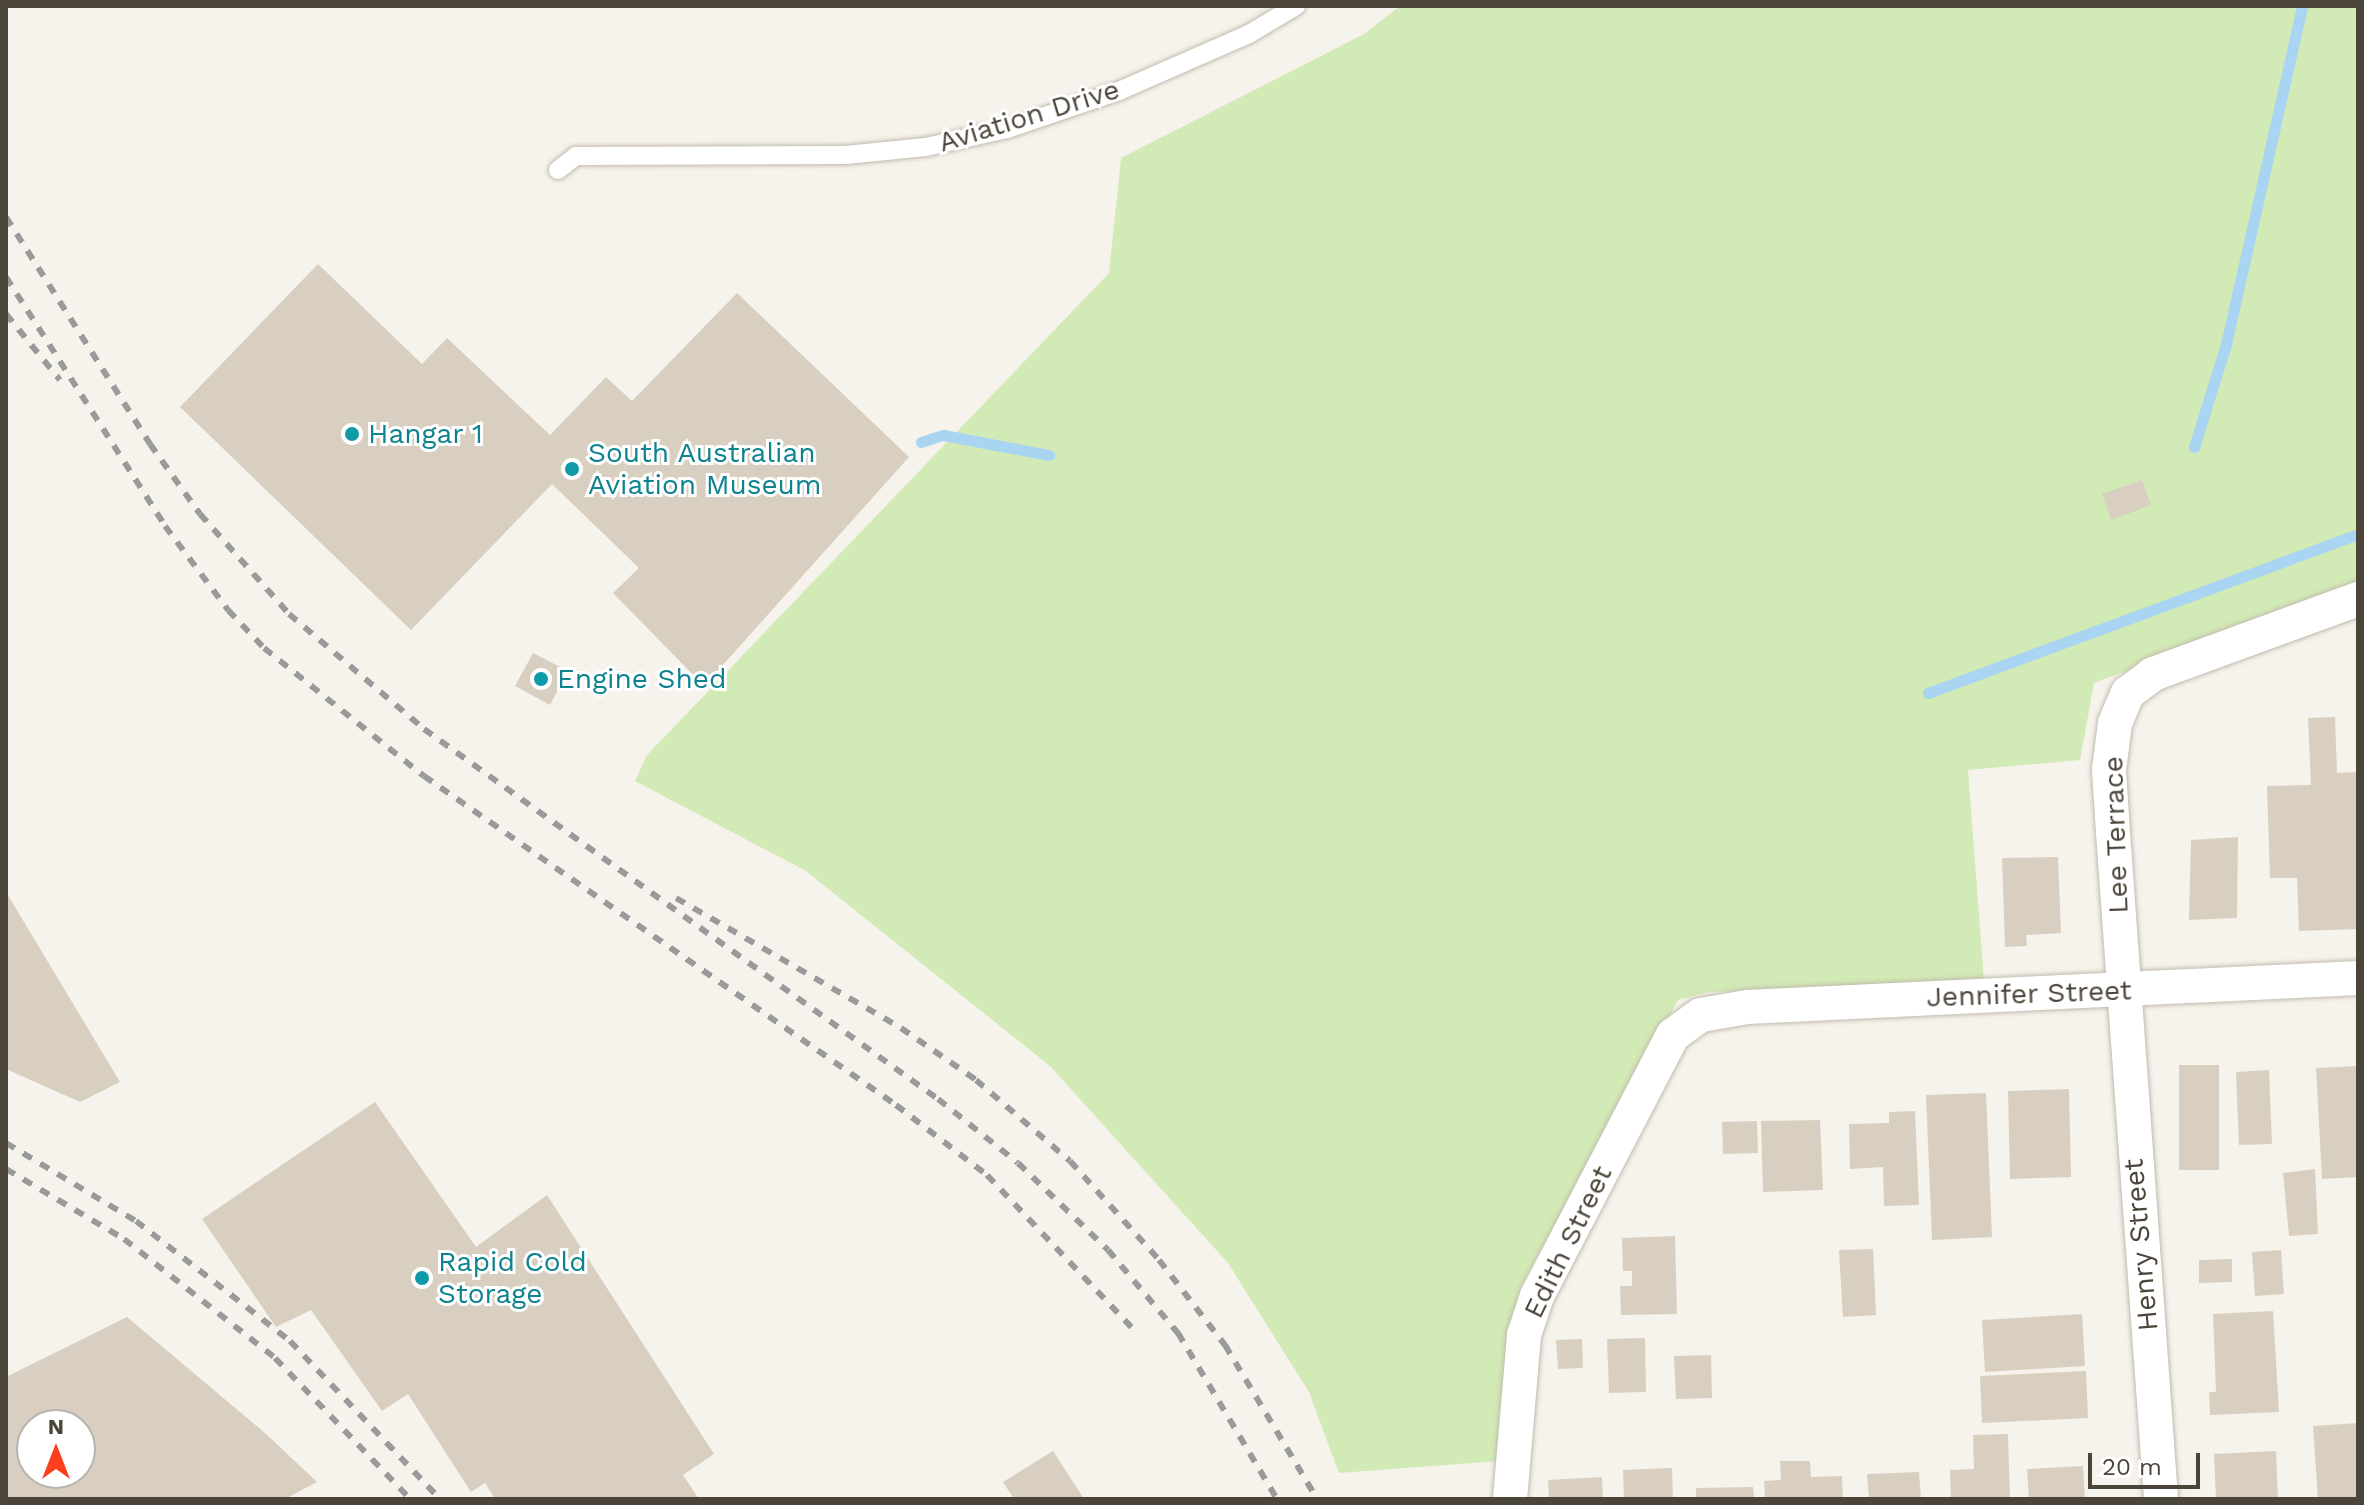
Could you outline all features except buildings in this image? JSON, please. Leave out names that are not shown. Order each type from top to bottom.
[{"type":"street","name":"Lee Terrace","points":[[2123,991],[2109,770],[2115,723],[2128,693],[2153,674],[2358,599]]},
{"type":"street","name":"Jennifer Street","points":[[1701,1015],[1747,1007],[2358,978]]},
{"type":"street","name":"Henry Street","points":[[2123,991],[2161,1499]]},
{"type":"street","name":"Edith Street","points":[[1510,1499],[1524,1335],[1537,1296],[1673,1035],[1701,1015]]},
{"type":"lane","name":"Aviation Drive","points":[[558,170],[576,156],[846,155],[926,147],[1007,129],[1119,91],[1249,34],[1296,6]]},
{"type":"green space","points":[[1400,6],[2358,6],[2358,583],[2094,683],[2080,760],[1968,770],[1984,981],[1708,992],[1678,1000],[1521,1286],[1511,1330],[1499,1461],[1339,1473],[1309,1392],[1228,1263],[1050,1066],[806,871],[635,781],[647,755],[1109,273],[1121,158],[1364,34]]},
{"type":"waterway","points":[[2194,447],[2226,344],[2302,6]]},
{"type":"waterway","points":[[921,442],[943,435],[1049,455]]},
{"type":"waterway","points":[[1928,693],[2358,534]]},
{"type":"railway","points":[[6,217],[150,444],[200,514],[289,614],[424,729],[938,1099],[1018,1163],[1108,1250],[1178,1333],[1277,1499]]},
{"type":"railway","points":[[6,277],[165,526],[228,610],[264,648],[424,776],[896,1105],[987,1175],[1137,1333]]},
{"type":"railway","points":[[6,314],[60,380]]},
{"type":"railway","points":[[676,898],[901,1028],[976,1080],[1070,1161],[1159,1260],[1225,1345],[1317,1499]]},
{"type":"railway","points":[[6,1143],[136,1221],[290,1341],[440,1499]]},
{"type":"railway","points":[[6,1169],[124,1239],[275,1358],[410,1499]]},
{"type":"place","name":"Hangar 1","points":[[352,434]]},
{"type":"place","name":"South Australian Aviation Museum","points":[[572,469]]},
{"type":"place","name":"Engine Shed","points":[[541,679]]},
{"type":"place","name":"Rapid Cold Storage","points":[[422,1278]]}]
